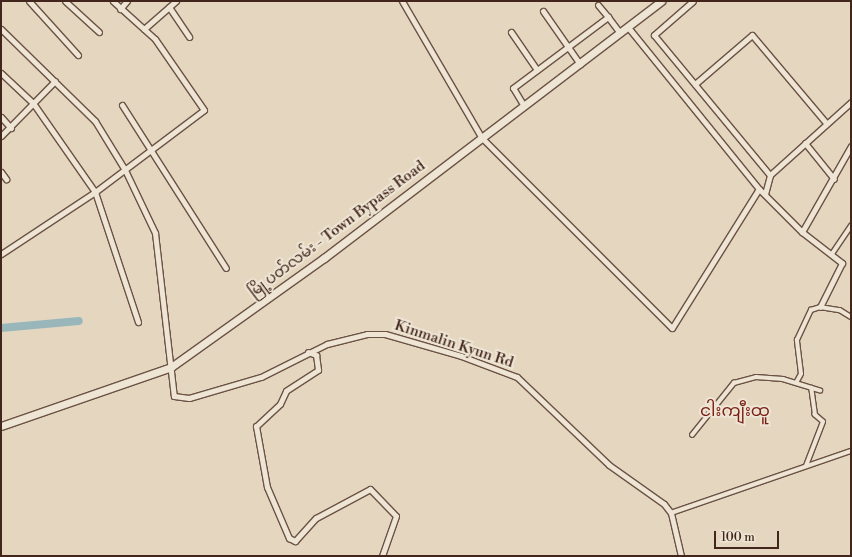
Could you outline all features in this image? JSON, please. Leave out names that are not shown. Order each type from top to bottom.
[{"type":"main road","name":"မြို့ပတ်လမ်း - Town Bypass Road","points":[[1,426],[171,367],[324,258],[661,1]]},
{"type":"street","points":[[29,1],[78,55]]},
{"type":"street","points":[[65,1],[99,32]]},
{"type":"street","points":[[1,254],[95,192],[125,170],[149,148],[204,110],[155,39],[120,9],[113,1]]},
{"type":"street","points":[[120,9],[127,1]]},
{"type":"street","points":[[144,29],[176,1]]},
{"type":"street","points":[[402,1],[481,137],[672,328],[759,189]]},
{"type":"street","points":[[693,1],[654,35],[770,175]]},
{"type":"street","points":[[598,5],[620,32]]},
{"type":"street","points":[[170,7],[189,37]]},
{"type":"street","points":[[543,11],[580,64]]},
{"type":"street","points":[[524,106],[513,88],[608,17]]},
{"type":"street","points":[[628,27],[759,189],[802,232],[842,263],[820,307]]},
{"type":"street","points":[[1,29],[95,121],[125,170],[155,233],[171,367]]},
{"type":"street","points":[[511,32],[537,70]]},
{"type":"street","points":[[694,84],[752,35],[826,123]]},
{"type":"street","points":[[1,73],[33,103],[95,192],[138,322]]},
{"type":"street","points":[[1,136],[11,128],[55,81]]},
{"type":"street","points":[[764,194],[770,175],[851,102]]},
{"type":"street","points":[[122,105],[226,268]]},
{"type":"street","points":[[1,117],[11,128]]},
{"type":"street","points":[[805,143],[834,179]]},
{"type":"street","points":[[802,232],[834,179],[851,146]]},
{"type":"street","points":[[1,172],[6,180]]},
{"type":"street","points":[[832,254],[851,226]]},
{"type":"street","points":[[796,383],[801,374],[797,340],[811,310],[820,307],[840,310],[851,317]]},
{"type":"street","name":"Kinmalin Kyun Rd","points":[[171,367],[174,396],[189,398],[261,377],[308,352],[367,334],[385,334],[507,371],[532,390],[609,465],[664,504],[671,513]]},
{"type":"street","points":[[308,352],[316,355],[318,370],[286,391],[280,404],[256,426],[267,487],[290,538],[295,541],[316,518],[370,489],[396,516],[382,556]]},
{"type":"street","points":[[692,435],[734,383],[756,377],[796,383],[820,390]]},
{"type":"street","points":[[806,466],[824,422],[815,414],[811,388]]},
{"type":"street","points":[[681,556],[671,513],[851,451]]},
{"type":"waterway","points":[[1,328],[79,321]]},
{"type":"district","name":"ငါးကျီးထူ","points":[[735,412]]}]
